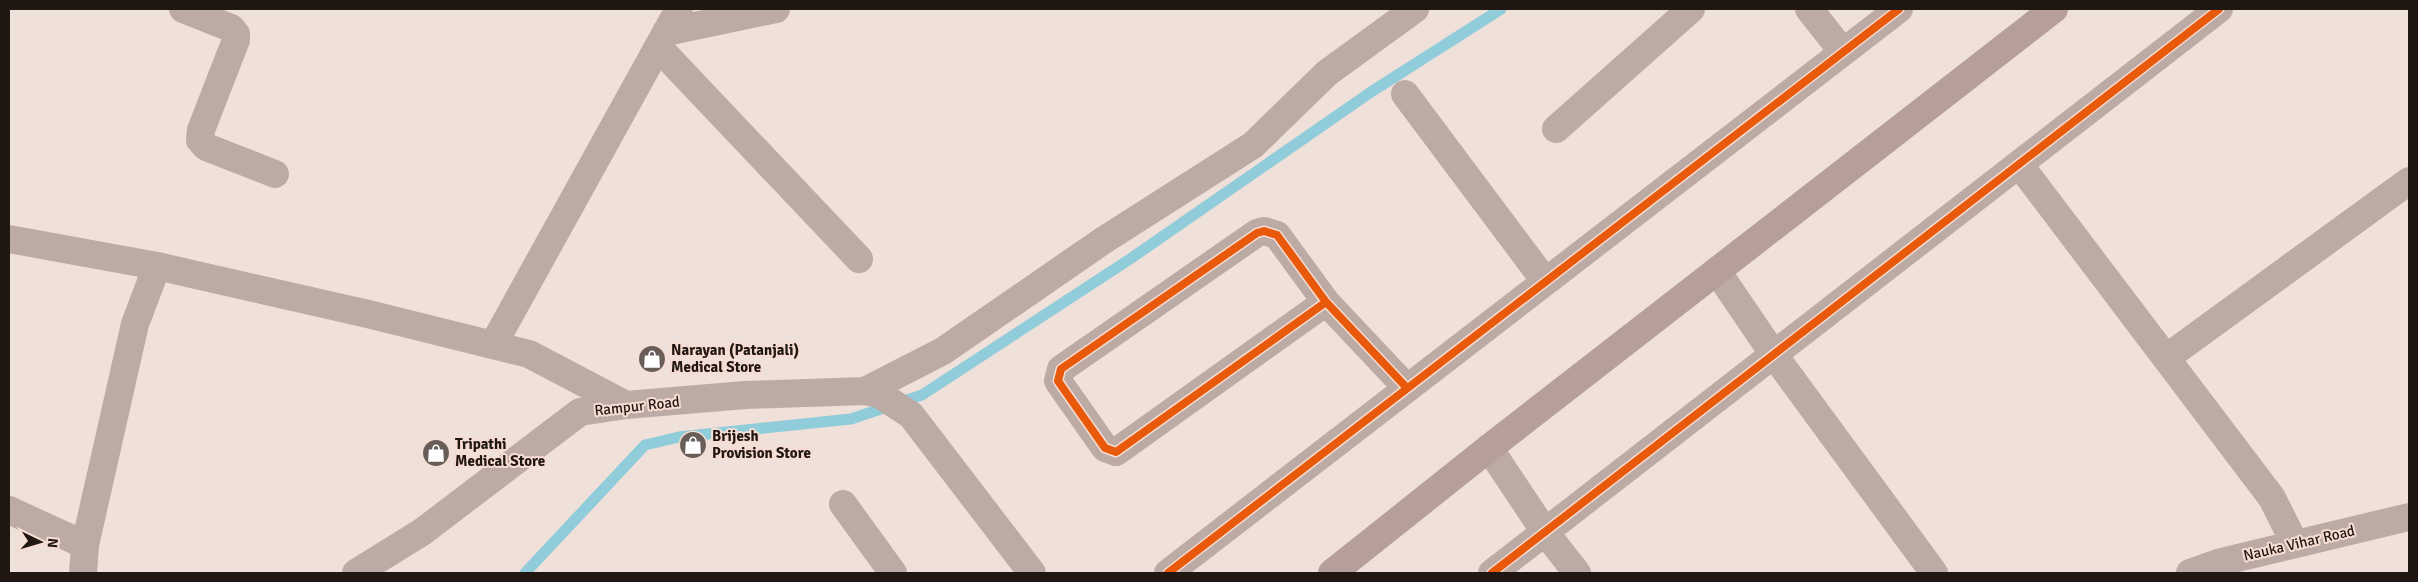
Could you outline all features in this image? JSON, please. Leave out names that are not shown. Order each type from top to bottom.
[{"type":"main road","points":[[1332,573],[1489,448],[2054,9]]},
{"type":"street","points":[[183,9],[231,28],[236,34],[236,40],[200,130],[200,140],[206,147],[275,174]]},
{"type":"street","points":[[493,344],[679,9]]},
{"type":"street","points":[[662,40],[776,9]]},
{"type":"street","points":[[872,393],[943,352],[1104,240],[1253,145],[1327,73],[1415,9]]},
{"type":"street","points":[[1556,129],[1691,9]]},
{"type":"street","points":[[1809,9],[1843,52]]},
{"type":"street","points":[[1168,573],[1899,9]]},
{"type":"street","points":[[1492,573],[2219,9]]},
{"type":"street","points":[[662,40],[859,258]]},
{"type":"street","points":[[1406,94],[1545,281]]},
{"type":"street","points":[[2019,164],[2272,498],[2295,544]]},
{"type":"street","points":[[2166,358],[2409,181]]},
{"type":"street","points":[[1326,302],[1116,452],[1104,448],[1058,381],[1061,369],[1257,233],[1264,231],[1277,235],[1326,302],[1407,388]]},
{"type":"street","points":[[9,239],[157,266],[493,344],[529,354],[626,405]]},
{"type":"street","points":[[83,573],[85,545],[135,324],[157,266]]},
{"type":"street","points":[[1717,271],[1774,354],[1934,573]]},
{"type":"street","points":[[872,393],[911,415],[1032,573]]},
{"type":"street","name":"Rampur Road","points":[[356,573],[422,532],[580,412],[626,405],[745,395],[872,393]]},
{"type":"street","points":[[1489,448],[1545,532],[1577,573]]},
{"type":"street","points":[[843,504],[893,573]]},
{"type":"street","points":[[9,510],[85,545]]},
{"type":"street","name":"Nauka Vihar Road","points":[[2190,573],[2221,562],[2409,517]]},
{"type":"waterway","points":[[525,573],[645,445],[679,437],[851,419],[922,395],[1130,259],[1371,92],[1501,9]]},
{"type":"cycle path","points":[[1168,573],[1899,9]]},
{"type":"cycle path","points":[[1492,573],[2219,9]]},
{"type":"cycle path","points":[[1326,302],[1116,452],[1105,448],[1058,381],[1061,369],[1257,233],[1264,231],[1277,235],[1326,302],[1407,388]]},
{"type":"place","name":"Narayan (Patanjali) Medical Store","points":[[652,359]]},
{"type":"place","name":"Brijesh Provision Store","points":[[693,445]]},
{"type":"place","name":"Tripathi Medical Store","points":[[436,453]]}]
